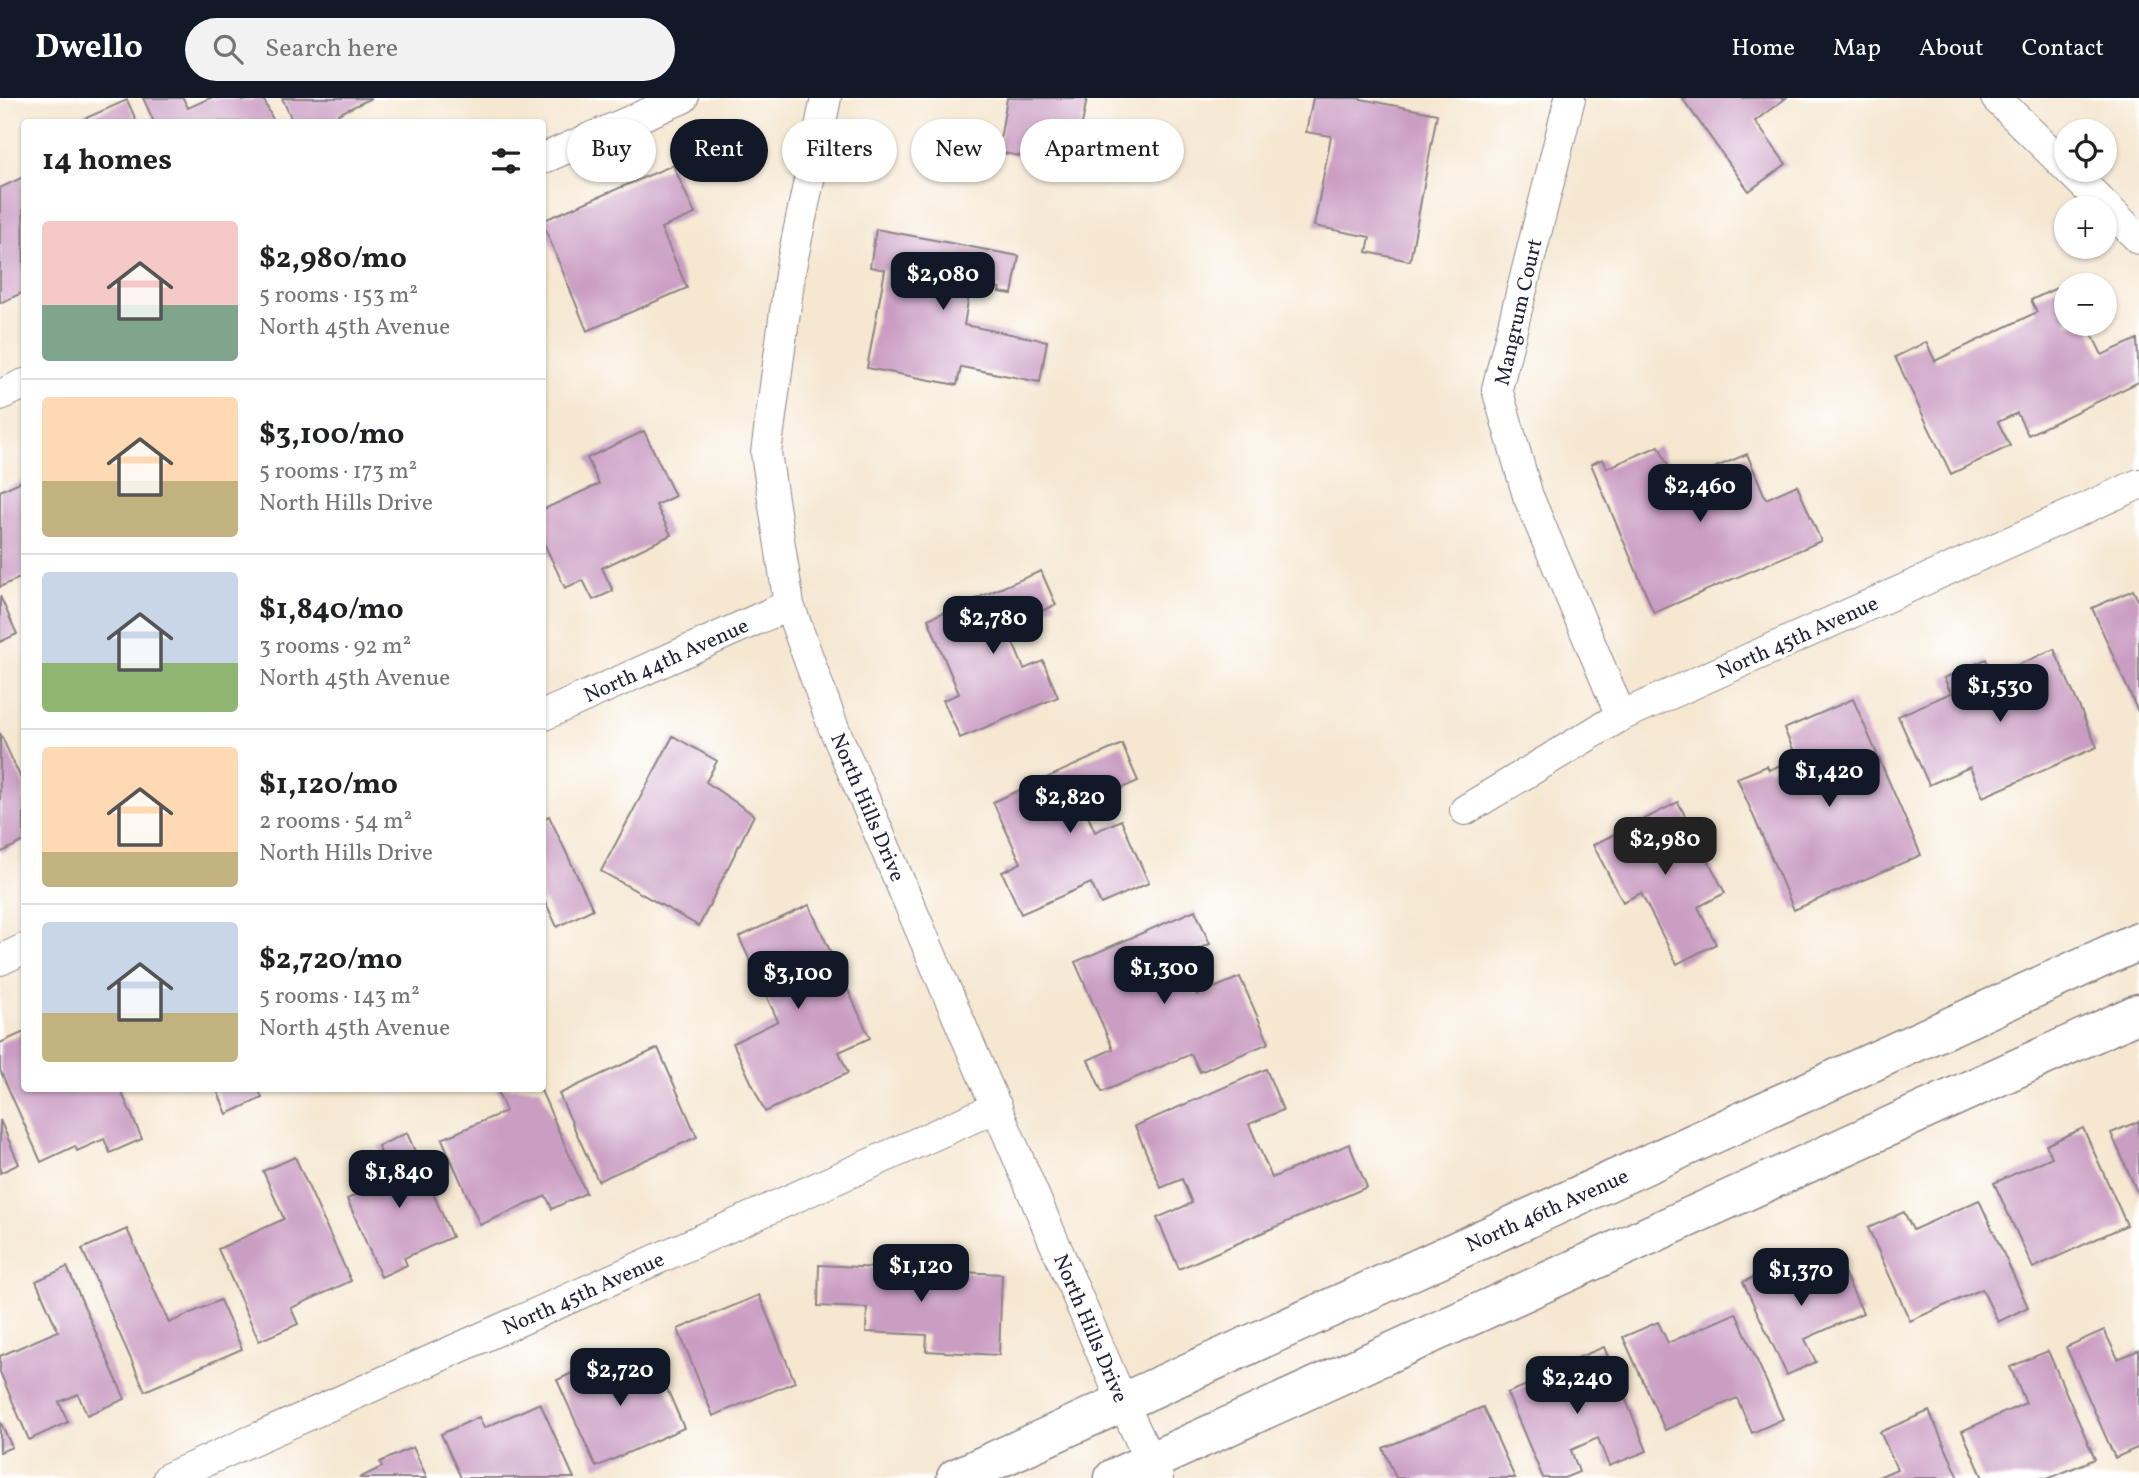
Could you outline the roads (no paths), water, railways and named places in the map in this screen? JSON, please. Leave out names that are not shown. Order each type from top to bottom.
[{"type":"street","points":[[546,157],[683,98]]},
{"type":"street","name":"North Hills Drive","points":[[826,98],[790,267],[766,453],[789,605],[832,726],[1154,1470]]},
{"type":"street","name":"Mangrum Court","points":[[1570,98],[1497,389],[1528,496],[1621,716]]},
{"type":"street","points":[[1996,98],[2054,155]]},
{"type":"street","points":[[2081,182],[2139,239]]},
{"type":"street","points":[[0,395],[21,385]]},
{"type":"street","name":"North 45th Avenue","points":[[1465,810],[1621,716],[2139,484]]},
{"type":"street","name":"North 44th Avenue","points":[[546,714],[789,605]]},
{"type":"street","name":"North 46th Avenue","points":[[956,1478],[2139,940]]},
{"type":"street","points":[[0,960],[21,950]]},
{"type":"street","points":[[1114,1478],[1154,1470],[2139,1013]]},
{"type":"street","name":"North 45th Avenue","points":[[169,1478],[998,1107]]}]
